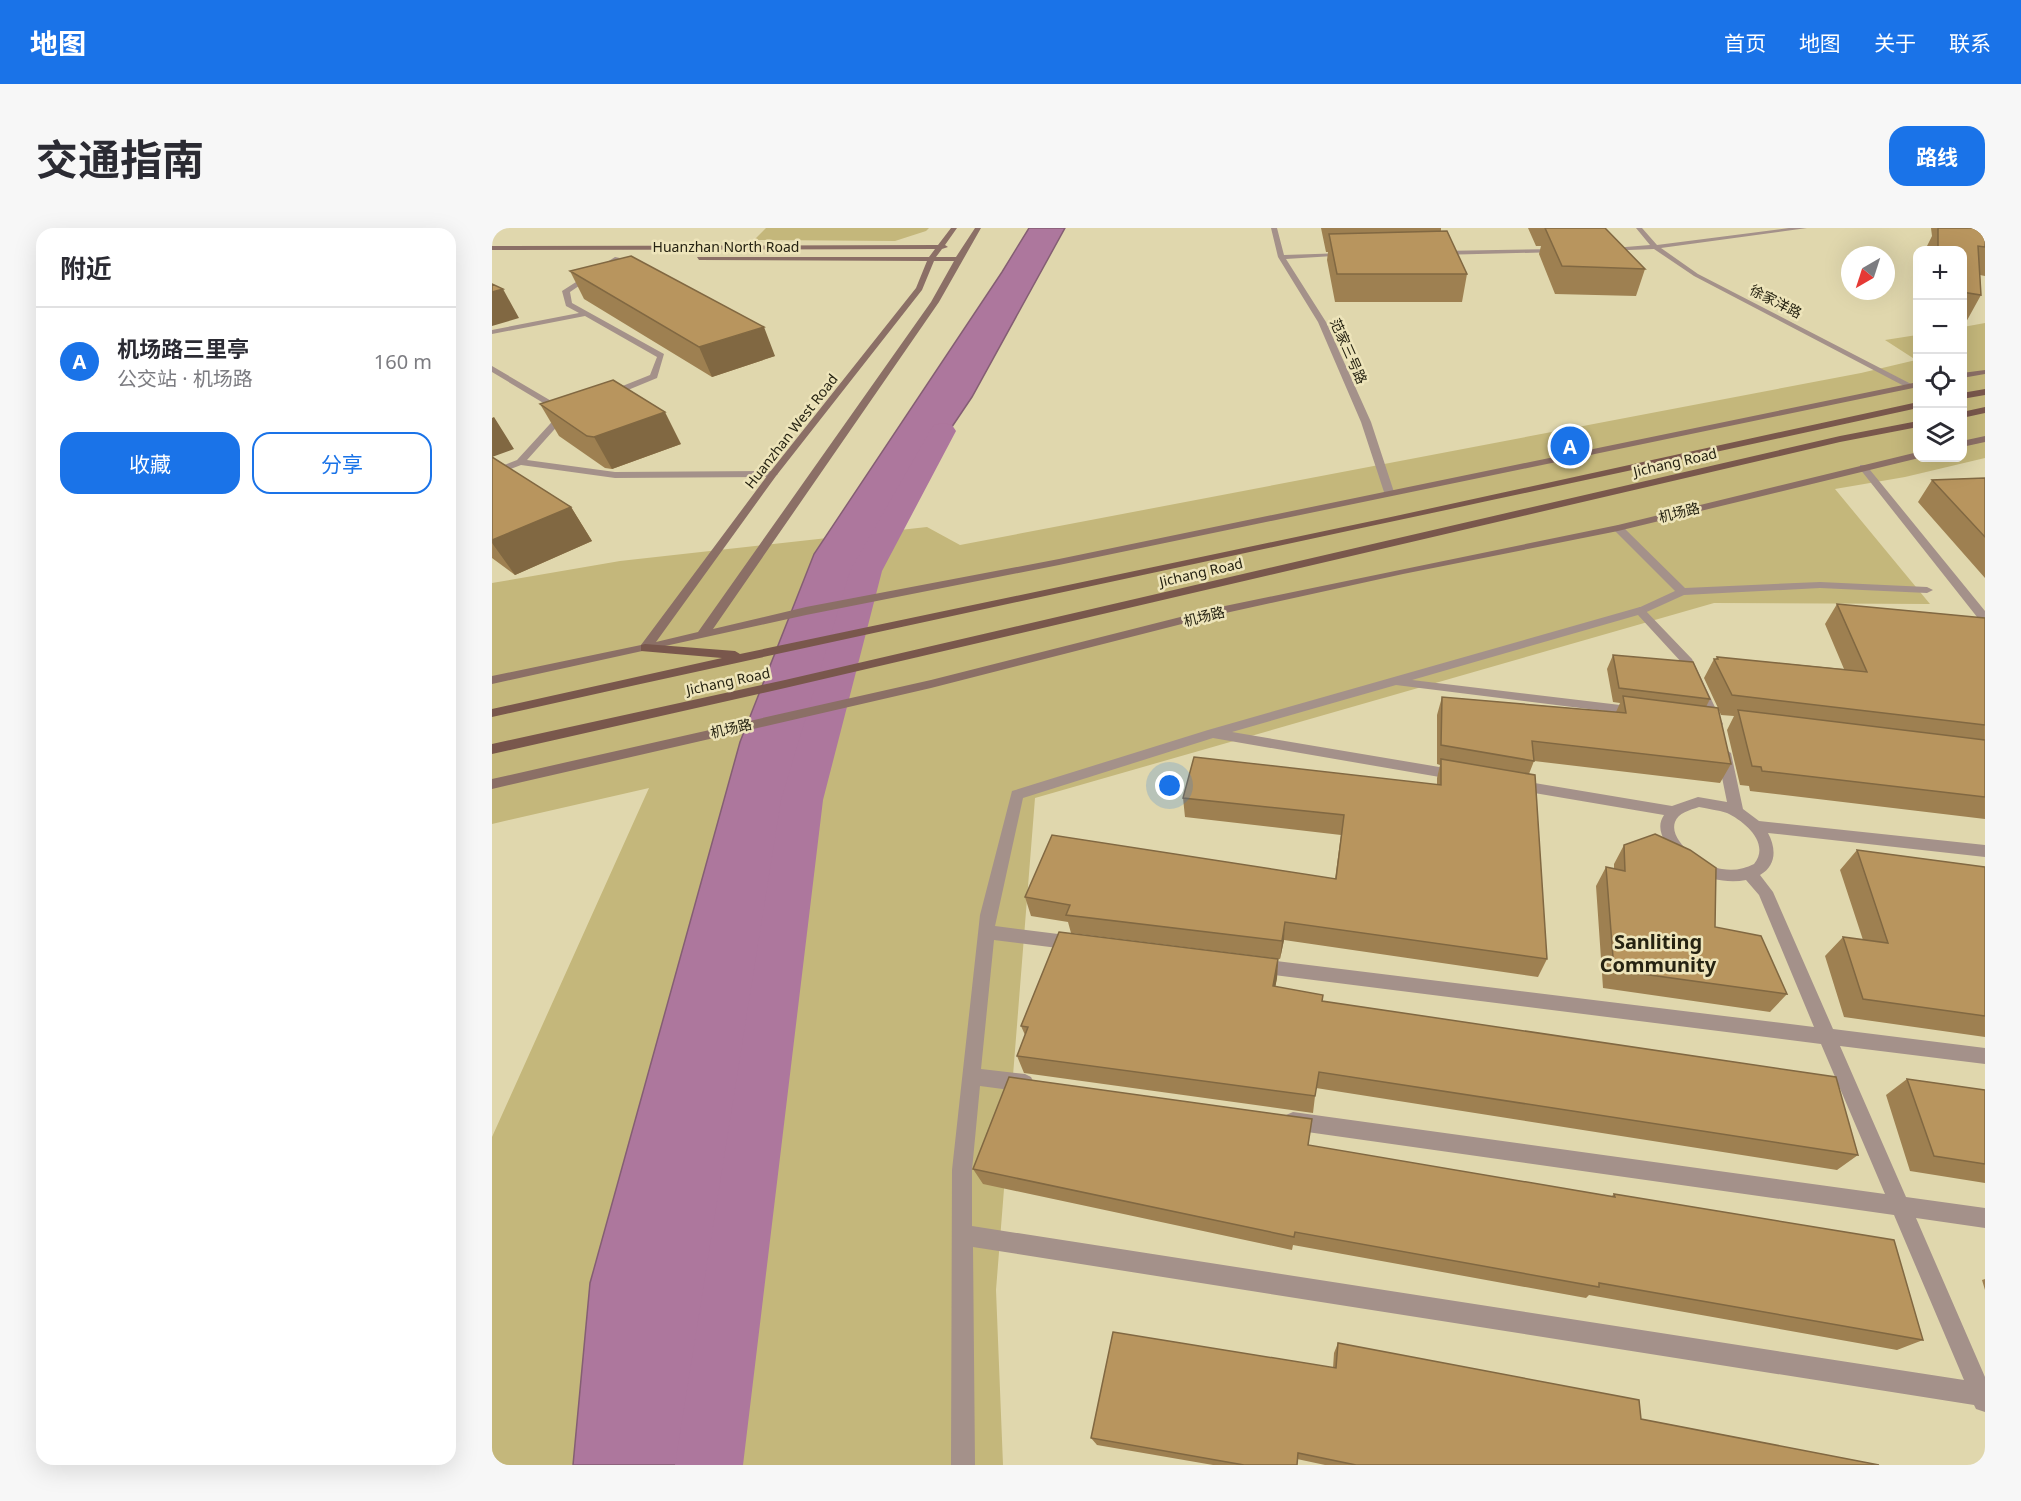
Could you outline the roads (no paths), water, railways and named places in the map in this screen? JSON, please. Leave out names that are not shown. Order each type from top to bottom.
[{"type":"main road","name":"Huanzhan West Road","points":[[645,648],[773,474],[919,288],[931,259],[954,228]]},
{"type":"main road","points":[[703,634],[935,302],[960,259],[963,248],[978,228]]},
{"type":"main road","name":"Huanzhan North Road","points":[[492,248],[963,248]]},
{"type":"main road","points":[[605,258],[628,258]]},
{"type":"main road","name":"Huanzhan North Road","points":[[695,258],[960,259]]},
{"type":"main road","points":[[1967,375],[1985,372]]},
{"type":"main road","points":[[492,680],[807,611],[1059,562],[1913,384]]},
{"type":"main road","points":[[1967,395],[1985,392]]},
{"type":"main road","name":"Jichang Road","points":[[492,713],[793,646],[1913,406]]},
{"type":"main road","points":[[1967,414],[1985,410]]},
{"type":"main road","name":"Jichang Road","points":[[492,749],[785,684],[1840,439],[1913,425]]},
{"type":"main road","points":[[1967,443],[1985,439]]},
{"type":"main road","name":"机场路","points":[[492,784],[932,684],[1220,611],[1618,528],[1913,456]]},
{"type":"main road","points":[[645,648],[750,656]]},
{"type":"street","name":"范家三号路","points":[[1274,228],[1281,257],[1322,322],[1366,422],[1389,492]]},
{"type":"street","name":"徐家洋路","points":[[1639,228],[1655,247],[1696,275],[1913,384]]},
{"type":"street","points":[[1596,249],[1655,247],[1804,228]]},
{"type":"street","points":[[1433,253],[1572,250]]},
{"type":"street","points":[[1281,257],[1351,255]]},
{"type":"street","points":[[594,400],[654,376],[661,356],[569,304],[566,291],[617,258]]},
{"type":"street","points":[[492,332],[586,314]]},
{"type":"street","points":[[492,368],[565,412]]},
{"type":"street","points":[[492,473],[520,462],[565,412],[574,408]]},
{"type":"street","points":[[520,462],[615,475],[773,474]]},
{"type":"street","points":[[1863,467],[1985,619]]},
{"type":"street","points":[[1618,528],[1682,592]]},
{"type":"street","points":[[963,1465],[962,1170],[988,915],[1017,795],[1213,733],[1640,611],[1682,592],[1820,585],[1927,590]]},
{"type":"street","points":[[1640,611],[1688,662],[1717,727],[1736,812]]},
{"type":"street","points":[[1394,682],[1655,713]]},
{"type":"street","points":[[1213,733],[1472,777]]},
{"type":"street","points":[[1496,781],[1673,812]]},
{"type":"street","points":[[1698,802],[1713,804],[1736,812],[1756,826],[1764,836],[1768,848],[1767,859],[1761,868],[1750,874],[1734,876],[1699,867],[1683,857],[1672,845],[1667,833],[1667,821],[1673,812],[1684,805],[1698,802]]},
{"type":"street","points":[[1756,826],[1985,850]]},
{"type":"street","points":[[1750,874],[1765,892],[1984,1398]]},
{"type":"street","points":[[986,932],[1093,945]]},
{"type":"street","points":[[1246,964],[1985,1056]]},
{"type":"street","points":[[971,1076],[1042,1086]]},
{"type":"street","points":[[1280,1119],[1985,1218]]},
{"type":"street","points":[[963,1235],[1984,1398]]},
{"type":"waterway","points":[[709,1465],[802,800],[866,571],[943,431]]},
{"type":"place","name":"机场路三里亭","points":[[1570,446]]},
{"type":"district","name":"Sanliting Community","points":[[1658,952]]}]
